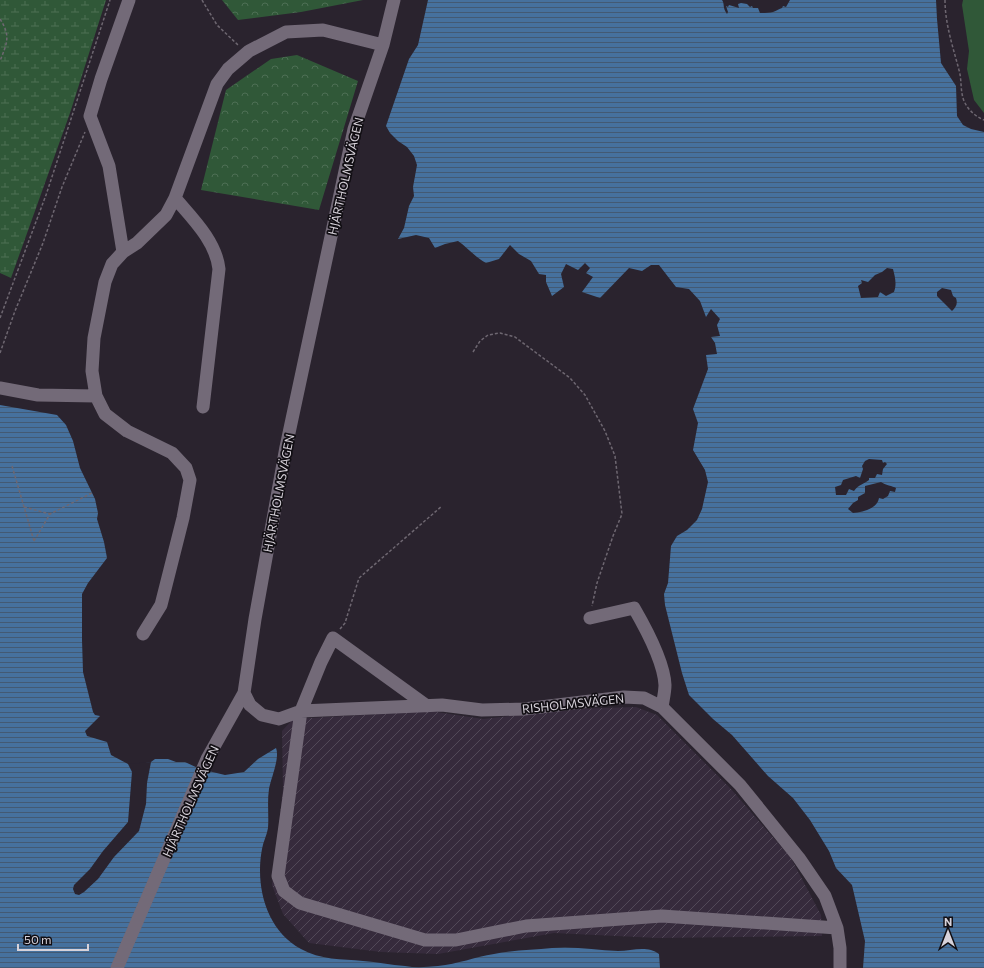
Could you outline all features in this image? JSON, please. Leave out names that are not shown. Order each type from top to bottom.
[{"type":"street","points":[[123,252],[109,166],[90,116],[101,79],[129,0]]},
{"type":"street","name":"HJÄRTHOLMSVÄGEN","points":[[117,968],[207,760],[244,692],[255,619],[286,447],[354,129],[383,45],[394,0]]},
{"type":"street","points":[[144,634],[161,605],[183,518],[190,480],[186,468],[172,452],[127,431],[105,414],[96,396],[92,371],[94,338],[105,282],[112,264],[123,252],[137,243],[166,216],[175,198],[216,84],[228,69],[249,51],[286,32],[322,30],[383,45]]},
{"type":"street","points":[[175,198],[200,228],[218,257],[219,269],[202,407]]},
{"type":"street","points":[[0,388],[38,395],[96,396]]},
{"type":"street","points":[[590,618],[634,608],[644,625],[661,667],[665,685],[662,707]]},
{"type":"street","points":[[427,706],[334,638],[320,662],[300,711],[278,876],[284,891],[300,904],[425,940],[456,940],[526,926],[662,916],[836,928]]},
{"type":"street","name":"RISHOLMSVÄGEN","points":[[244,692],[250,705],[262,715],[279,719],[300,711],[442,705],[482,710],[524,710],[624,697],[644,698],[662,707],[740,785],[799,858],[825,896],[836,928],[840,948],[840,968]]},
{"type":"path","points":[[0,318],[46,195],[110,0]]},
{"type":"path","points":[[202,0],[217,25],[236,44],[249,51]]},
{"type":"path","points":[[944,0],[945,13],[959,71],[964,102],[976,116],[984,120]]},
{"type":"path","points":[[0,19],[5,26],[8,35],[7,44],[0,61]]},
{"type":"path","points":[[0,353],[90,116]]},
{"type":"path","points":[[473,352],[480,341],[488,335],[500,333],[516,337],[570,378],[585,395],[605,431],[615,456],[622,514],[597,584],[590,618]]},
{"type":"path","points":[[12,466],[34,541],[50,514],[92,493]]},
{"type":"path","points":[[334,638],[345,623],[359,578],[442,506]]},
{"type":"path","points":[[24,507],[50,514]]},
{"type":"shaded area","points":[[636,707],[657,715],[731,789],[791,858],[821,915],[822,936],[658,938],[554,933],[438,954],[381,952],[309,943],[283,914],[272,885],[283,789],[282,731],[293,719],[430,711],[483,719],[570,709]]},
{"type":"green space","points":[[0,0],[106,0],[70,113],[11,278],[0,273]]},
{"type":"green space","points":[[222,0],[363,0],[301,12],[238,20]]},
{"type":"green space","points":[[963,0],[984,0],[984,113],[974,100],[967,69],[969,51],[962,5]]},
{"type":"green space","points":[[297,55],[358,81],[319,210],[201,190],[226,90],[271,59]]},
{"type":"water","points":[[428,0],[722,0],[727,14],[728,12],[726,6],[728,7],[729,5],[739,8],[738,4],[741,3],[747,4],[750,7],[752,6],[753,8],[758,8],[760,13],[770,13],[782,8],[783,6],[786,7],[790,0],[936,0],[941,63],[956,86],[957,116],[963,125],[971,129],[984,132],[984,968],[863,968],[865,941],[852,885],[836,868],[829,851],[810,820],[793,798],[768,776],[732,735],[713,719],[689,695],[665,605],[664,594],[668,583],[671,546],[677,536],[687,530],[697,520],[702,509],[708,482],[705,470],[693,450],[698,423],[693,409],[708,369],[706,355],[717,354],[715,343],[711,337],[720,336],[717,325],[720,319],[711,309],[706,317],[700,301],[689,289],[676,287],[659,265],[651,265],[642,271],[629,268],[600,298],[582,292],[593,277],[586,273],[590,268],[585,263],[578,270],[566,264],[561,274],[564,287],[552,296],[546,282],[546,275],[539,274],[531,261],[519,254],[510,245],[499,259],[486,263],[458,241],[435,248],[429,238],[416,235],[398,239],[404,228],[409,206],[414,196],[413,187],[417,165],[414,156],[407,147],[390,133],[386,126],[409,59],[418,45]],"holes":[[[887,268],[893,269],[896,283],[894,292],[886,296],[880,292],[878,297],[861,298],[858,286],[862,283],[861,280],[868,282],[875,275]],[[942,288],[951,290],[953,296],[956,298],[956,307],[952,311],[937,296],[937,292]],[[869,459],[882,460],[883,463],[885,462],[887,464],[883,469],[882,475],[877,474],[875,478],[869,478],[869,480],[854,491],[849,489],[846,495],[836,495],[835,487],[841,485],[843,480],[856,476],[860,478],[863,469],[862,466],[865,461]],[[881,482],[896,488],[895,492],[890,491],[888,496],[883,499],[879,498],[878,502],[873,507],[865,511],[853,513],[848,509],[858,500],[858,497],[865,493],[865,486]]]},
{"type":"water","points":[[0,405],[57,415],[66,425],[73,441],[80,468],[95,499],[98,513],[97,519],[107,558],[88,583],[82,594],[83,672],[93,712],[95,715],[100,716],[85,731],[87,736],[107,742],[111,755],[128,764],[151,762],[155,759],[168,759],[176,762],[185,762],[200,769],[225,775],[244,772],[258,759],[276,748],[277,757],[269,789],[268,828],[262,849],[260,878],[262,892],[271,919],[279,931],[289,941],[308,953],[323,957],[417,967],[445,965],[487,955],[523,950],[577,948],[618,951],[644,949],[654,951],[659,954],[660,968],[0,968]]},
{"type":"pier","points":[[151,762],[147,783],[146,804],[139,831],[114,857],[98,879],[84,892],[79,895],[75,894],[73,889],[74,885],[90,869],[103,851],[128,822],[132,772],[128,764]]}]
